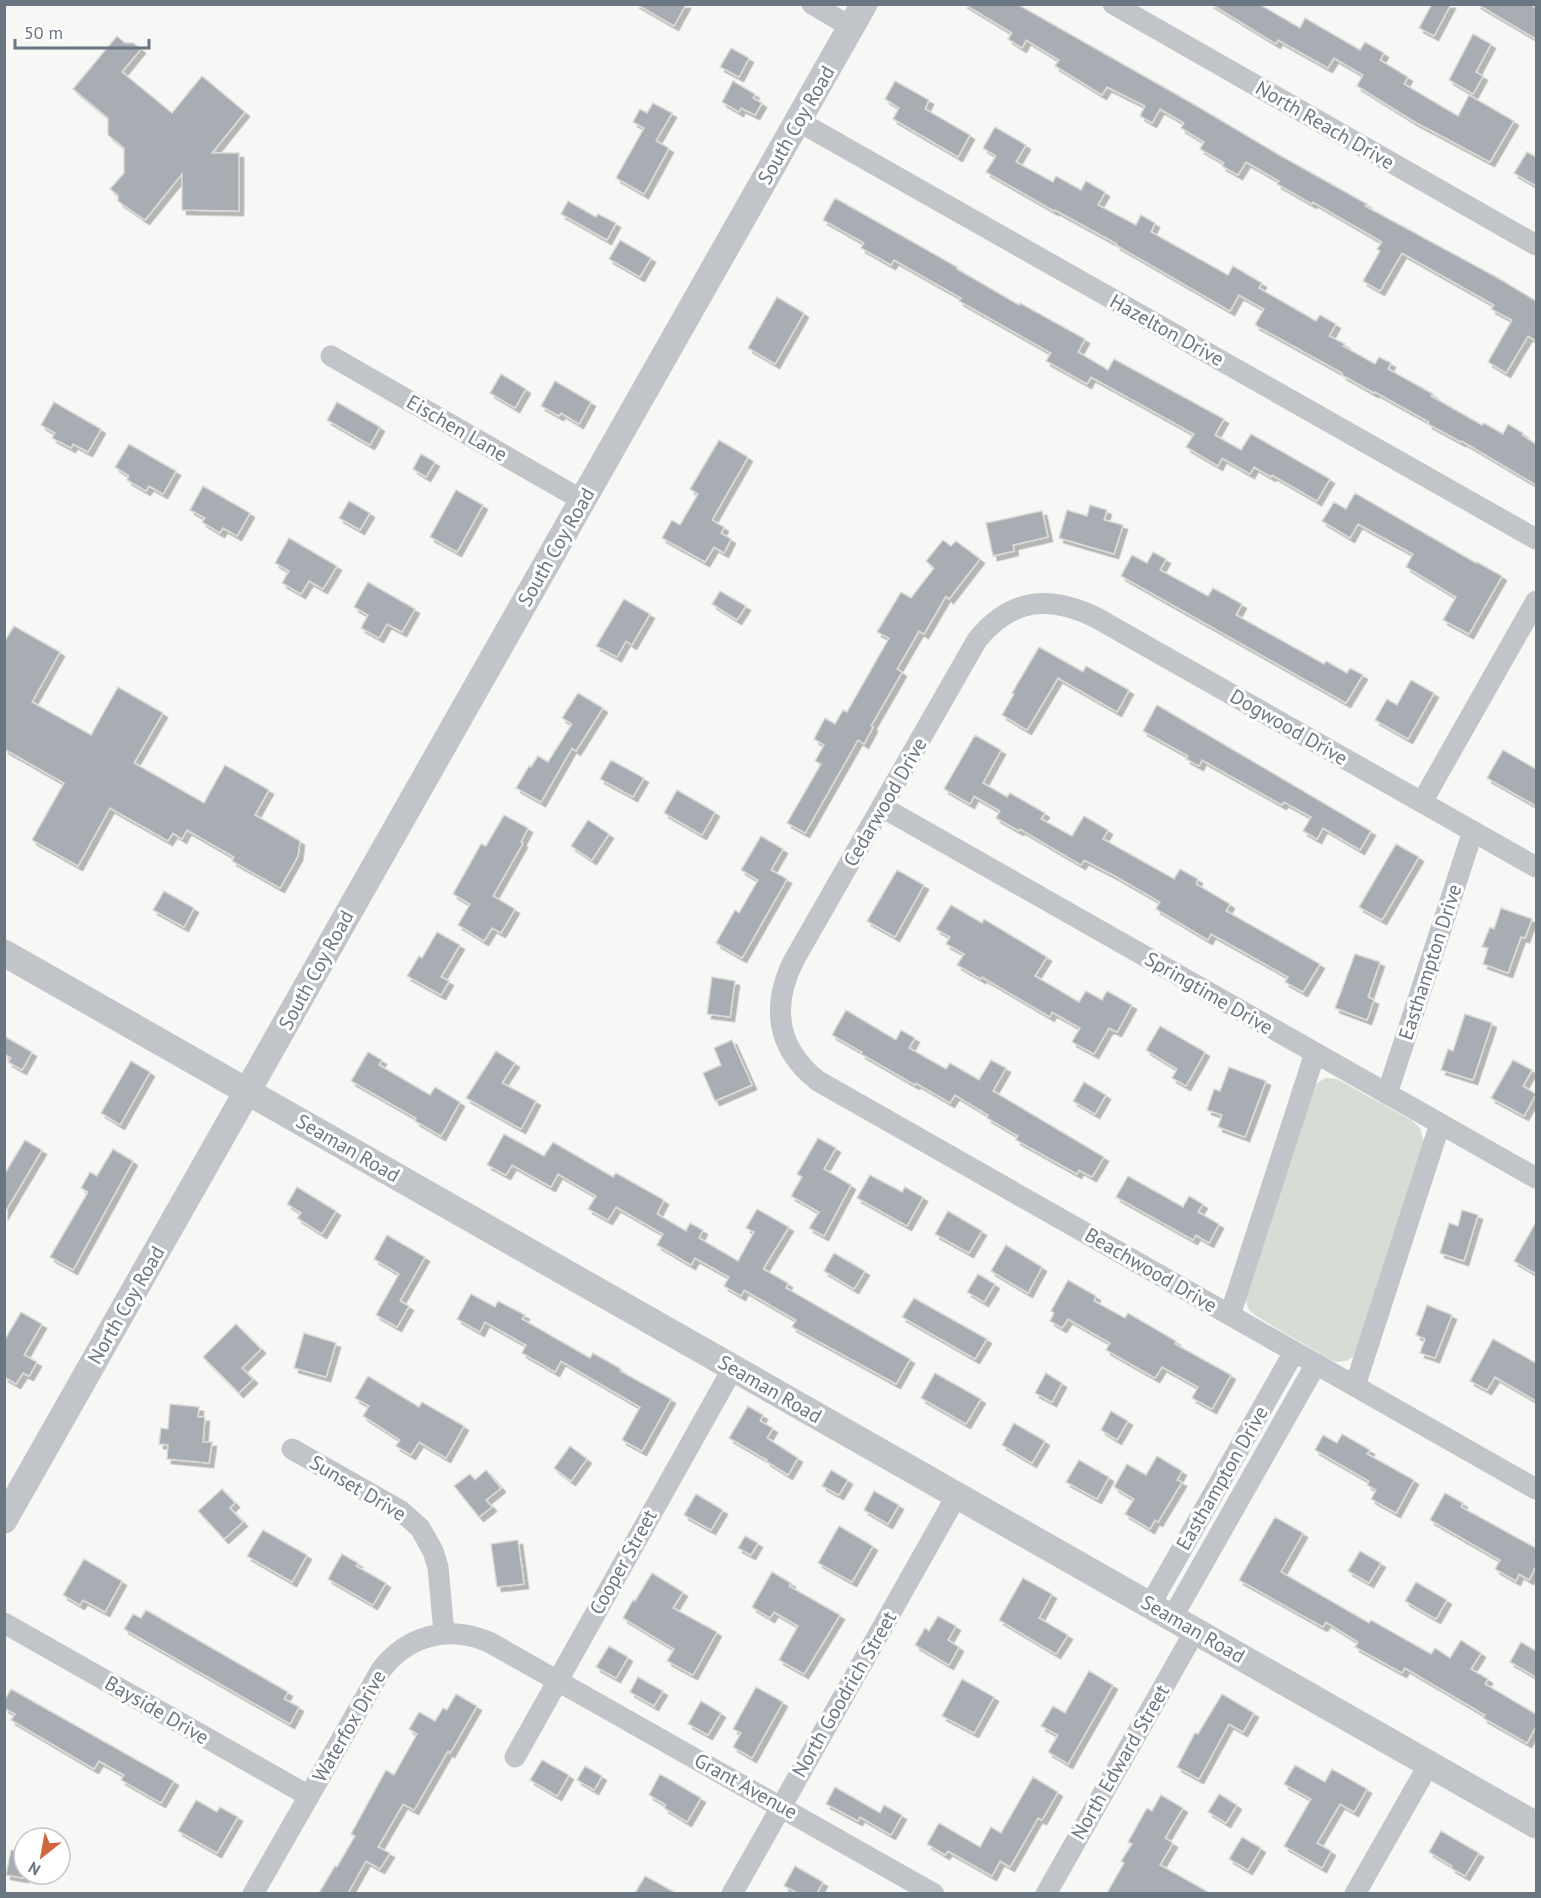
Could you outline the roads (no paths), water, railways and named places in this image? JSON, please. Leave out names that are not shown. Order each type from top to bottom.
[{"type":"street","points":[[812,4],[858,16]]},
{"type":"street","name":"North Reach Drive","points":[[1113,4],[1536,245]]},
{"type":"street","name":"South Coy Road","points":[[248,1091],[858,16]]},
{"type":"street","name":"Hazelton Drive","points":[[798,122],[1536,539]]},
{"type":"street","name":"Eischen Lane","points":[[331,356],[582,500]]},
{"type":"street","points":[[1422,802],[1536,601]]},
{"type":"street","name":"Dogwood Drive","points":[[1036,603],[1069,606],[1095,617],[1536,867]]},
{"type":"street","name":"Cedarwood Drive","points":[[783,1032],[781,994],[789,971],[977,640],[986,629],[1008,612],[1036,603]]},
{"type":"street","name":"Springtime Drive","points":[[882,807],[1536,1178]]},
{"type":"street","name":"Easthampton Drive","points":[[1388,1094],[1473,831]]},
{"type":"street","name":"Seaman Road","points":[[4,953],[1536,1825]]},
{"type":"street","name":"Beachwood Drive","points":[[783,1032],[796,1061],[818,1082],[1536,1489]]},
{"type":"street","points":[[1230,1315],[1315,1053]]},
{"type":"street","name":"North Coy Road","points":[[4,1520],[248,1091]]},
{"type":"street","points":[[1355,1386],[1440,1124]]},
{"type":"street","name":"Easthampton Drive","points":[[1172,1618],[1294,1352]]},
{"type":"street","name":"Easthampton Drive","points":[[1172,1618],[1316,1364]]},
{"type":"street","name":"Cooper Street","points":[[515,1757],[733,1368]]},
{"type":"street","name":"Sunset Drive","points":[[292,1449],[401,1511],[420,1528],[430,1543],[438,1567],[444,1633]]},
{"type":"street","name":"North Goodrich Street","points":[[732,1893],[957,1495]]},
{"type":"street","name":"North Edward Street","points":[[1046,1893],[1172,1618]]},
{"type":"street","name":"Bayside Drive","points":[[4,1623],[309,1796]]},
{"type":"street","name":"Waterfox Drive","points":[[253,1893],[375,1680],[389,1660],[408,1644],[430,1635],[444,1633],[475,1636],[557,1680]]},
{"type":"street","name":"Grant Avenue","points":[[557,1680],[934,1893]]},
{"type":"street","points":[[1356,1893],[1429,1764]]}]
